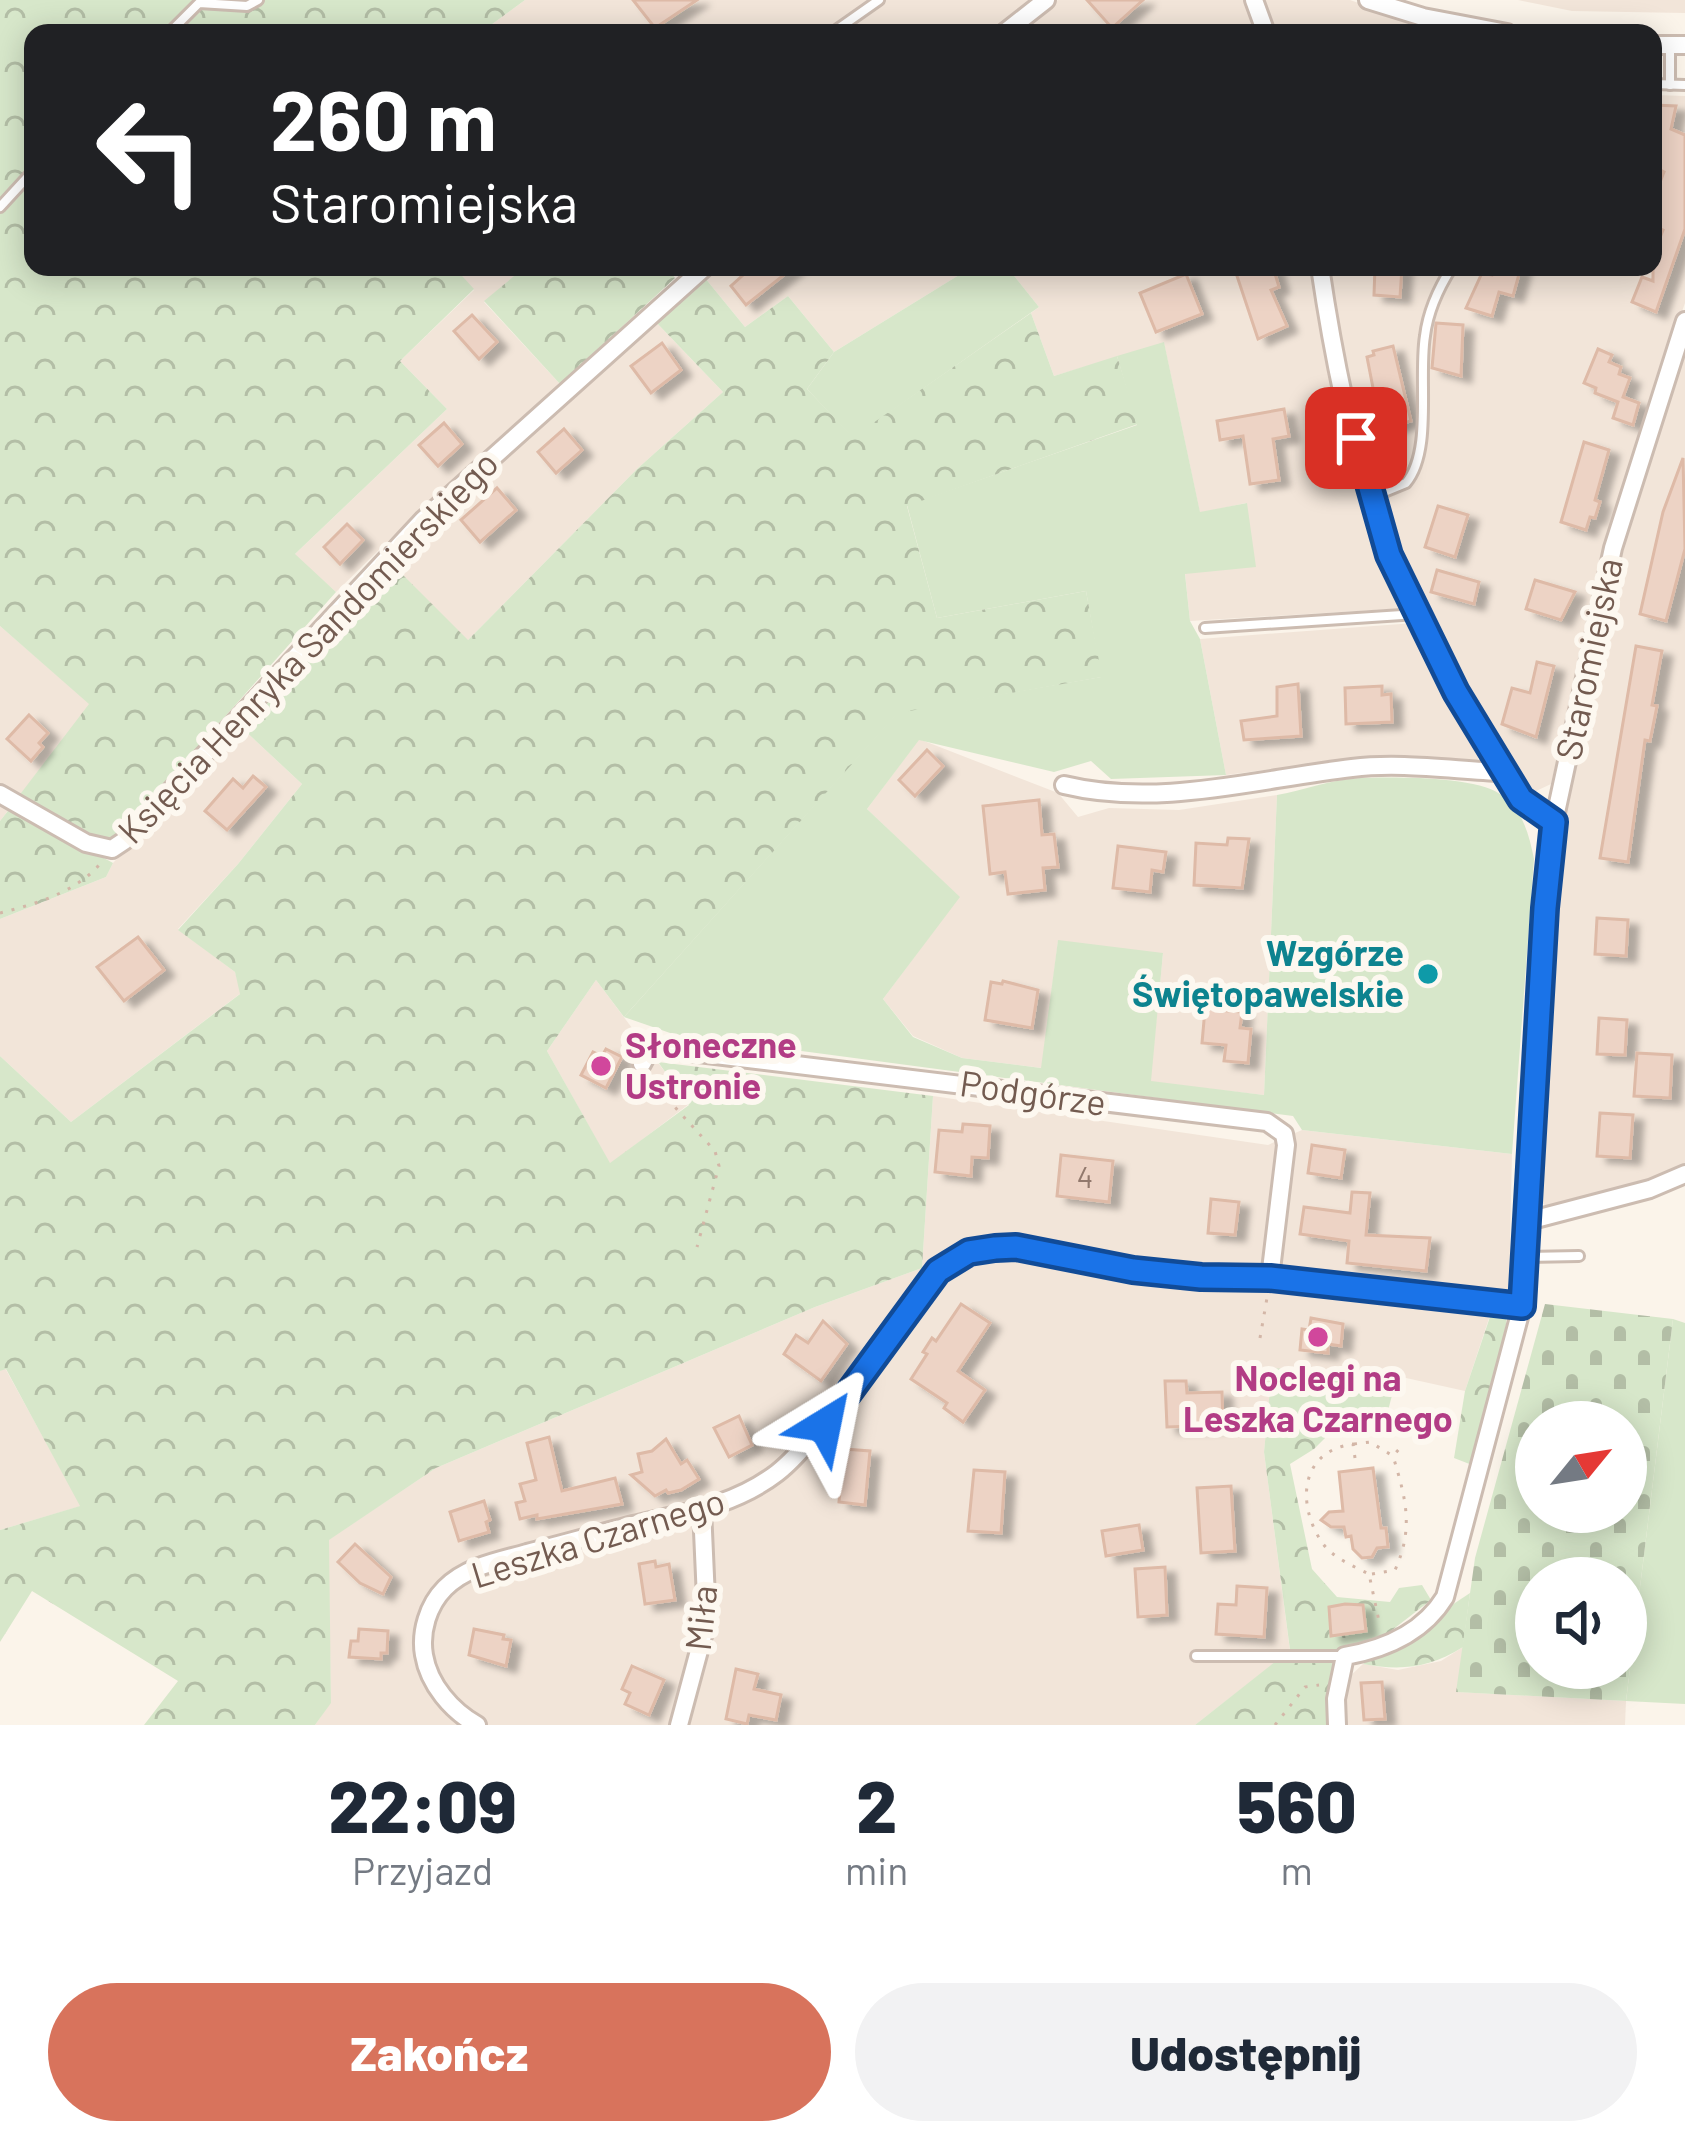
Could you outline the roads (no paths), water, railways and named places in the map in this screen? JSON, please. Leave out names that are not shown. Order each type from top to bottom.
[{"type":"street","points":[[1015,24],[1046,0]]},
{"type":"street","points":[[1368,0],[1460,24]]},
{"type":"street","name":"Księcia Henryka Sandomierskiego","points":[[0,794],[86,843],[112,848],[142,825],[423,520],[695,276]]},
{"type":"street","points":[[1321,276],[1370,497],[1389,555],[1456,692],[1502,772],[1521,799],[1554,822]]},
{"type":"street","name":"Staromiejska","points":[[1345,1656],[1383,1646],[1420,1627],[1445,1597],[1522,1306],[1554,822],[1613,548],[1685,321]]},
{"type":"street","points":[[1064,785],[1101,794],[1267,783],[1355,767],[1502,772]]},
{"type":"street","name":"Podgórze","points":[[641,1064],[657,1048],[1267,1122],[1284,1134],[1286,1145],[1270,1278]]},
{"type":"street","points":[[1528,1221],[1650,1189],[1685,1174]]},
{"type":"street","name":"Leszka Czarnego","points":[[477,1725],[448,1701],[424,1660],[424,1625],[443,1589],[483,1565],[702,1509],[755,1488],[803,1450],[825,1425],[921,1289],[952,1260],[969,1252],[1016,1247],[1133,1270],[1270,1278],[1522,1306]]},
{"type":"street","name":"Miła","points":[[679,1725],[707,1621],[702,1509]]},
{"type":"street","points":[[1337,1725],[1345,1656]]},
{"type":"lane","points":[[178,24],[199,3],[247,6],[258,0]]},
{"type":"lane","points":[[845,24],[879,0]]},
{"type":"lane","points":[[1670,45],[1670,85]]},
{"type":"lane","points":[[1662,85],[1685,85]]},
{"type":"lane","points":[[0,207],[24,181]]},
{"type":"lane","points":[[1370,497],[1406,483],[1420,457],[1424,340],[1431,308],[1447,276]]},
{"type":"lane","points":[[1205,628],[1418,614]]},
{"type":"lane","points":[[1526,1257],[1579,1256]]},
{"type":"lane","points":[[1196,1656],[1345,1656]]},
{"type":"place","name":"Wzgórze Świętopawelskie","points":[[1428,974]]},
{"type":"place","name":"Słoneczne Ustronie","points":[[601,1066]]},
{"type":"place","name":"Noclegi na Leszka Czarnego","points":[[1318,1337]]}]
